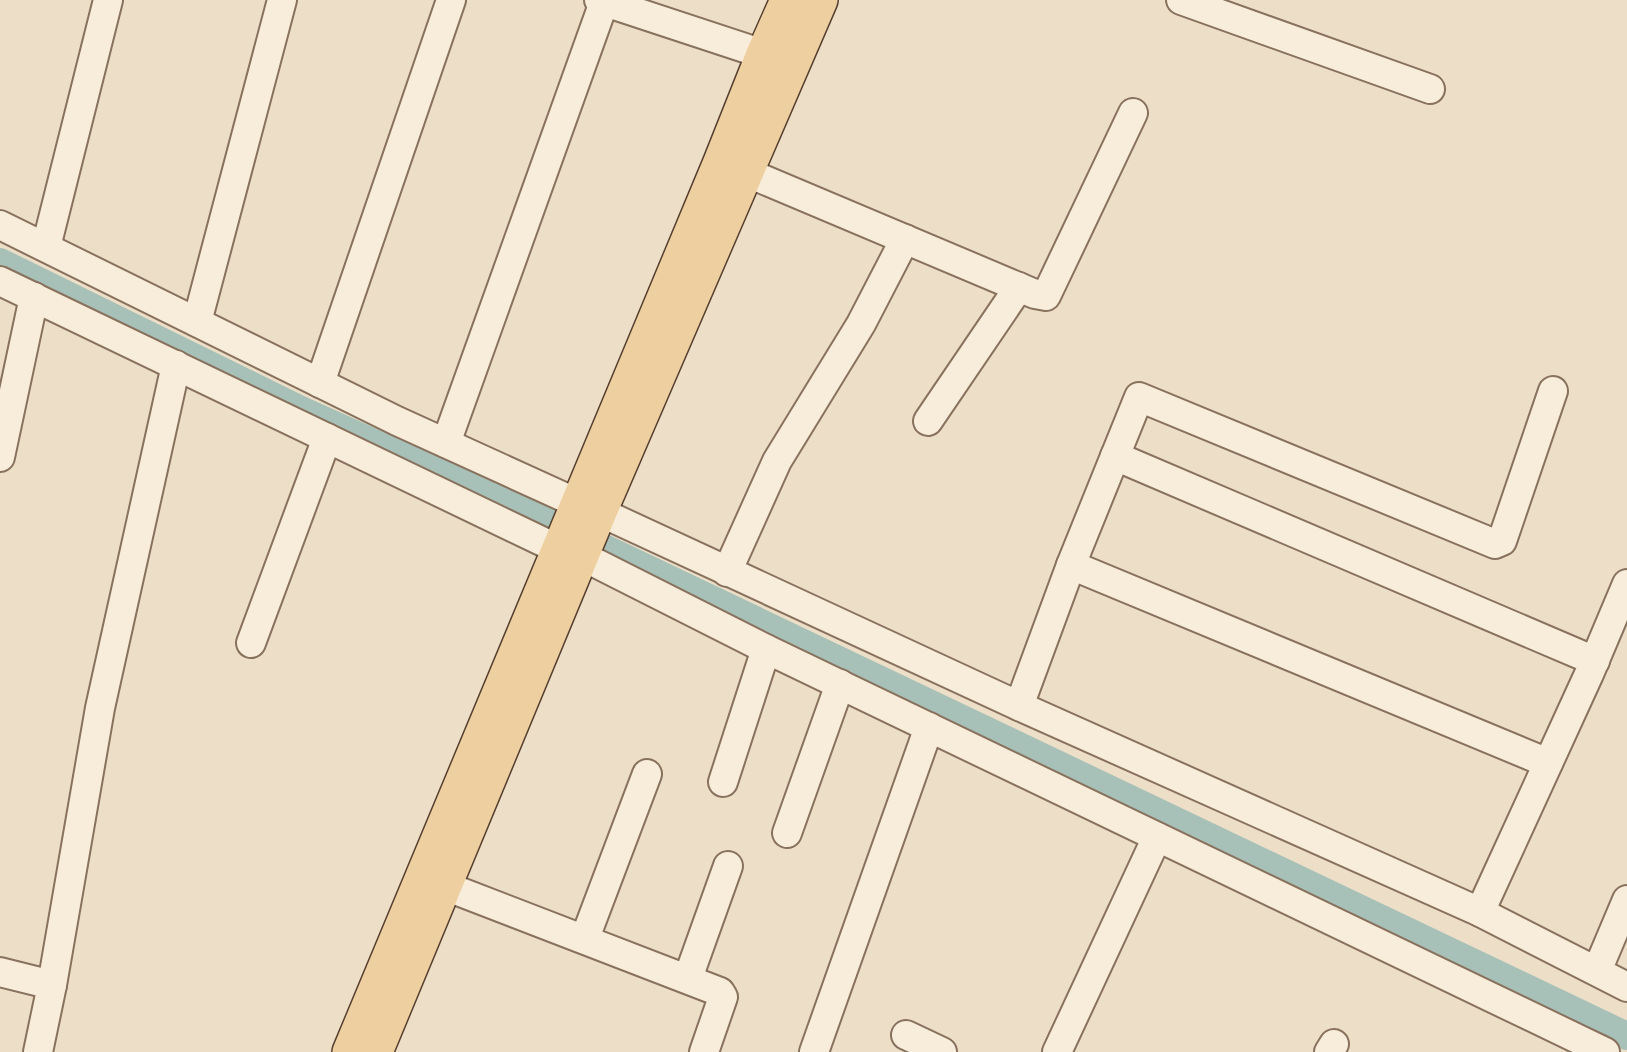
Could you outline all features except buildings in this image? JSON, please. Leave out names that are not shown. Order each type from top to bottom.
[{"type":"main road","points":[[349,1052],[570,552],[763,54],[788,0]]},
{"type":"main road","points":[[586,513],[748,173],[821,0]]},
{"type":"main road","points":[[376,1052],[445,886],[570,552]]},
{"type":"street","points":[[46,247],[108,0]]},
{"type":"street","points":[[197,322],[282,0]]},
{"type":"street","points":[[320,383],[452,0]]},
{"type":"street","points":[[1181,0],[1430,89]]},
{"type":"street","points":[[446,443],[601,1],[763,54]]},
{"type":"street","points":[[748,173],[1019,288],[1046,296],[1133,113]]},
{"type":"street","points":[[0,225],[586,513],[728,572],[1019,706],[1480,912],[1627,987]]},
{"type":"street","points":[[728,572],[777,461],[861,324],[905,239]]},
{"type":"street","points":[[0,281],[570,552],[766,649],[1605,1052]]},
{"type":"street","points":[[928,421],[1019,288]]},
{"type":"street","points":[[0,457],[34,297]]},
{"type":"street","points":[[38,1052],[52,985],[100,708],[176,366]]},
{"type":"street","points":[[1019,706],[1071,565],[1139,397],[1495,543],[1502,541],[1553,391]]},
{"type":"street","points":[[251,643],[327,438]]},
{"type":"street","points":[[1115,456],[1595,661]]},
{"type":"street","points":[[1071,565],[1548,764]]},
{"type":"street","points":[[1480,912],[1595,661],[1627,584]]},
{"type":"street","points":[[723,782],[766,649]]},
{"type":"street","points":[[787,833],[840,684]]},
{"type":"street","points":[[814,1052],[929,727]]},
{"type":"street","points":[[585,938],[647,774]]},
{"type":"street","points":[[1057,1052],[1157,837]]},
{"type":"street","points":[[688,978],[728,866]]},
{"type":"street","points":[[445,886],[585,938],[720,992],[723,997],[704,1052]]},
{"type":"street","points":[[1597,971],[1627,900]]},
{"type":"street","points":[[0,972],[52,985]]},
{"type":"street","points":[[906,1035],[942,1052]]},
{"type":"waterway","points":[[0,262],[301,410],[541,518],[1627,1036]]}]
